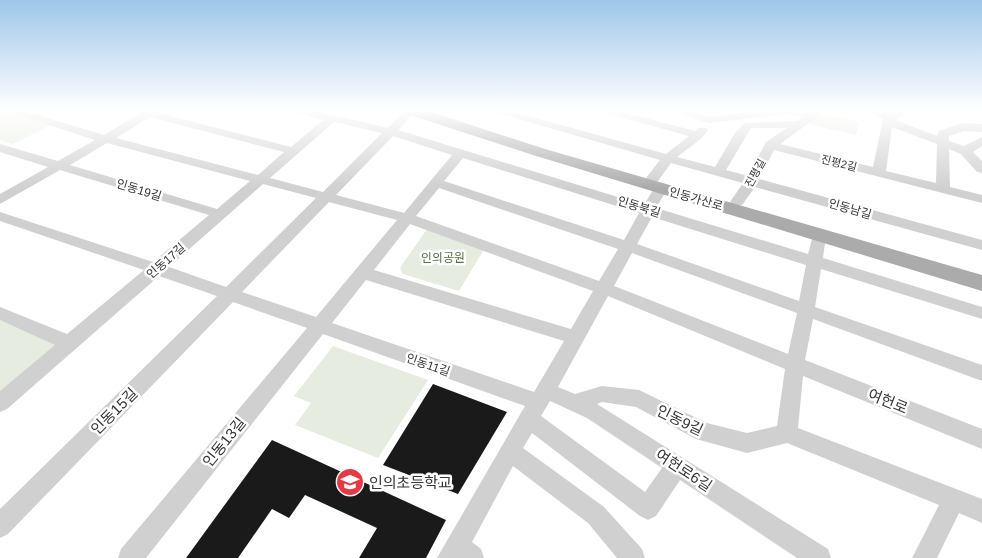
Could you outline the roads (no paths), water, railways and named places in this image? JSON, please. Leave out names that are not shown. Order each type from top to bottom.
[{"type":"main road","name":"인동가산로","points":[[489,136],[657,183],[819,235],[982,283]]},
{"type":"main road","name":"인동가산로","points":[[657,183],[737,202],[982,274]]},
{"type":"street","points":[[96,136],[407,218],[603,288],[795,363]]},
{"type":"street","points":[[0,200],[111,136]]},
{"type":"street","points":[[239,136],[293,151]]},
{"type":"street","name":"인동17길","points":[[0,403],[310,136]]},
{"type":"street","name":"인동15길","points":[[0,526],[387,136]]},
{"type":"street","name":"인동북길","points":[[405,136],[982,313]]},
{"type":"street","name":"인동남길","points":[[589,136],[982,245]]},
{"type":"street","points":[[459,554],[510,451],[648,210],[668,158],[697,136]]},
{"type":"street","points":[[718,172],[739,136]]},
{"type":"street","name":"진평길","points":[[737,202],[752,182],[770,145],[783,136]]},
{"type":"street","points":[[879,173],[885,136]]},
{"type":"street","points":[[927,136],[965,151],[982,169]]},
{"type":"street","points":[[942,136],[943,189]]},
{"type":"street","points":[[965,151],[982,141]]},
{"type":"street","name":"진평2길","points":[[770,145],[982,199]]},
{"type":"street","name":"인동19길","points":[[0,148],[220,214]]},
{"type":"street","name":"인동13길","points":[[130,558],[461,152]]},
{"type":"street","points":[[436,183],[627,246],[982,373]]},
{"type":"street","points":[[0,216],[157,268],[319,327]]},
{"type":"street","points":[[819,235],[795,363],[787,433],[982,511]]},
{"type":"street","points":[[363,273],[575,337]]},
{"type":"street","points":[[0,313],[69,343]]},
{"type":"street","name":"인동11길","points":[[319,327],[537,404],[648,508],[677,466]]},
{"type":"street","name":"여헌로","points":[[795,363],[982,439]]},
{"type":"street","name":"인동9길","points":[[575,403],[602,394],[639,399],[703,432],[747,443],[787,433]]},
{"type":"street","name":"여헌로6길","points":[[537,404],[575,403],[594,412],[820,558]]},
{"type":"street","points":[[510,451],[596,515],[633,558]]},
{"type":"street","points":[[924,558],[954,499]]},
{"type":"place","name":"인의초등학교","points":[[350,482]]},
{"type":"park label","name":"인의공원","points":[[443,258]]}]
